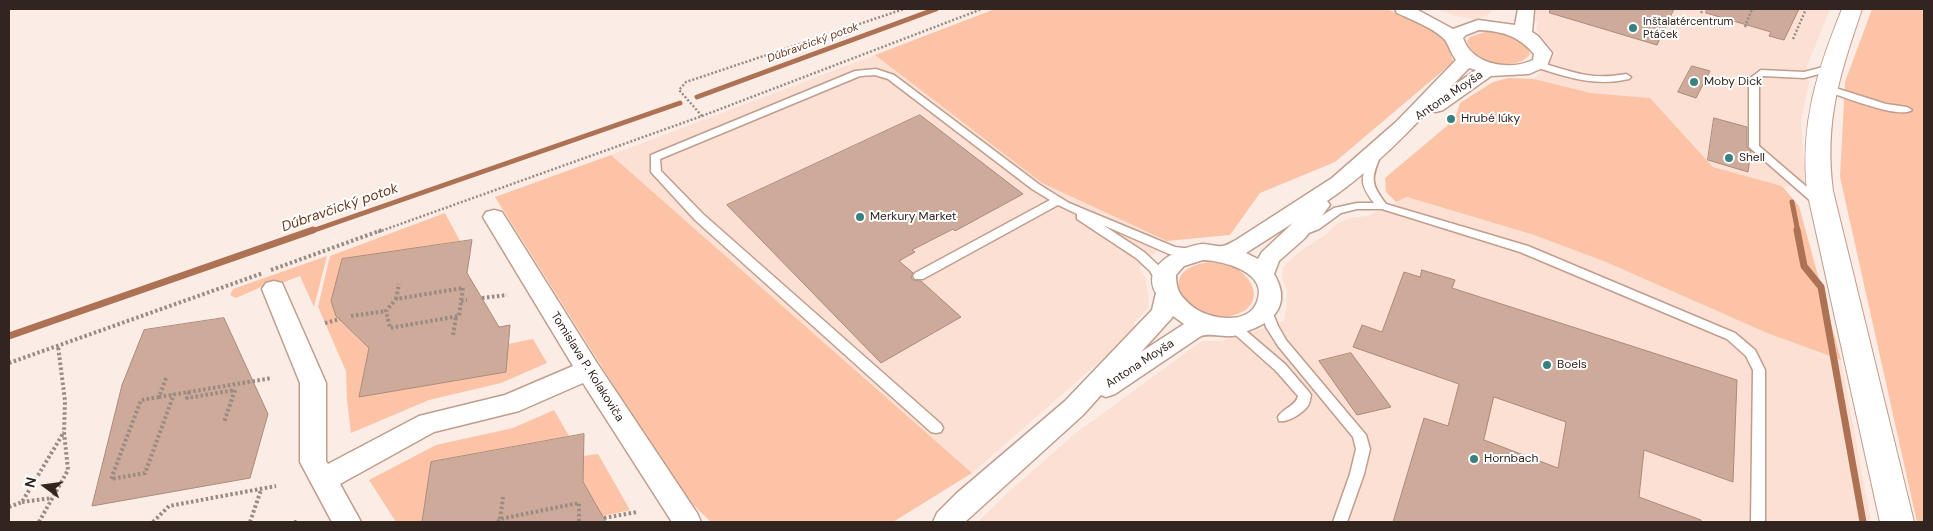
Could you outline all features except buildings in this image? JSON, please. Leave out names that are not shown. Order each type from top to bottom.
[{"type":"main road","points":[[1852,9],[1829,78],[1818,130],[1817,167],[1824,208],[1897,522]]},
{"type":"street","points":[[1403,9],[1442,29],[1475,63],[1495,70],[1523,71],[1538,65],[1543,56],[1540,48],[1523,34],[1507,28],[1478,26],[1416,9]]},
{"type":"street","points":[[1523,34],[1526,9]]},
{"type":"street","points":[[1457,46],[1460,31],[1500,19],[1505,14]]},
{"type":"street","name":"Antona Moyša","points":[[1404,126],[1465,61],[1457,46]]},
{"type":"street","name":"Antona Moyša","points":[[1225,254],[1244,245],[1331,190],[1404,126],[1486,71],[1495,70]]},
{"type":"street","name":"Antona Moyša","points":[[1262,276],[1270,257],[1297,233],[1331,190]]},
{"type":"street","name":"Tomislava P. Kolakoviča","points":[[494,217],[684,521]]},
{"type":"street","points":[[1194,254],[1225,254],[1246,262],[1262,276],[1270,292],[1269,303],[1266,308],[1252,321],[1234,327],[1208,325],[1182,314],[1165,290],[1164,277],[1172,265],[1186,256],[1194,254]]},
{"type":"street","points":[[274,289],[313,383],[312,462],[347,522]]},
{"type":"street","name":"Antona Moyša","points":[[946,522],[967,501],[1074,408],[1163,313],[1165,290]]},
{"type":"street","name":"Antona Moyša","points":[[1074,408],[1193,330],[1208,325]]},
{"type":"street","points":[[322,480],[428,423],[510,404],[588,370]]},
{"type":"street","name":"Antona Moyša","points":[[938,522],[967,501]]},
{"type":"lane","points":[[1538,65],[1587,81],[1608,81],[1626,77]]},
{"type":"lane","points":[[936,428],[699,217],[656,172],[655,157],[858,73],[876,72],[891,77],[1036,188],[1140,255],[1154,268],[1165,290]]},
{"type":"lane","points":[[1824,208],[1754,147],[1754,79],[1761,73],[1829,78],[1885,107],[1907,110]]},
{"type":"lane","points":[[1378,148],[1366,177],[1369,190],[1382,206]]},
{"type":"lane","points":[[1061,203],[1172,251],[1194,254]]},
{"type":"lane","points":[[919,276],[1061,203]]},
{"type":"lane","points":[[1297,233],[1315,226],[1338,210],[1357,206],[1382,206],[1524,249],[1731,336],[1751,353],[1759,370],[1758,522]]},
{"type":"lane","points":[[1266,308],[1272,327],[1282,343],[1359,434],[1363,448],[1357,474],[1340,522]]},
{"type":"lane","points":[[1234,327],[1264,352],[1305,395],[1302,403],[1284,417]]},
{"type":"path","points":[[702,116],[679,90],[686,82],[904,9]]},
{"type":"path","points":[[9,363],[702,116],[982,9]]},
{"type":"path","points":[[1701,13],[1703,9]]},
{"type":"path","points":[[1745,27],[1752,9]]},
{"type":"path","points":[[1793,39],[1806,9]]},
{"type":"path","points":[[351,316],[386,311],[396,299],[399,284]]},
{"type":"path","points":[[396,299],[463,288],[459,316],[456,317],[453,335]]},
{"type":"path","points":[[482,298],[507,295]]},
{"type":"path","points":[[461,301],[467,300]]},
{"type":"path","points":[[386,311],[390,328],[456,317]]},
{"type":"path","points":[[325,323],[340,319]]},
{"type":"path","points":[[39,522],[68,470],[64,432],[65,402],[58,346]]},
{"type":"path","points":[[159,396],[166,378]]},
{"type":"path","points":[[174,394],[145,472],[111,479],[141,400],[159,396],[272,378]]},
{"type":"path","points":[[189,392],[187,398],[234,390],[224,422]]},
{"type":"path","points":[[22,502],[64,432]]},
{"type":"path","points":[[153,522],[169,506],[276,486]]},
{"type":"path","points":[[250,522],[261,489]]},
{"type":"path","points":[[503,497],[499,521],[579,503],[578,522]]},
{"type":"path","points":[[9,508],[22,502],[53,498]]},
{"type":"path","points":[[604,518],[637,512]]},
{"type":"shaded area","points":[[995,9],[1387,9],[1446,37],[1453,62],[1335,162],[1260,193],[1230,235],[1167,241],[1042,183],[875,55]]},
{"type":"shaded area","points":[[1438,9],[1494,9],[1486,16],[1476,19],[1455,16]]},
{"type":"shaded area","points":[[1536,9],[1830,9],[1805,71],[1809,82],[1801,120],[1806,187],[1782,186],[1713,167],[1650,98],[1591,93],[1534,79],[1556,54],[1536,30],[1538,22],[1532,20]]},
{"type":"shaded area","points":[[1872,9],[1924,9],[1924,522],[1917,522],[1840,177],[1845,82]]},
{"type":"shaded area","points":[[1485,32],[1512,36],[1523,43],[1530,54],[1524,60],[1515,63],[1495,63],[1486,60],[1471,49],[1467,41],[1470,37]]},
{"type":"shaded area","points":[[875,55],[1042,183],[1167,241],[1139,268],[1145,277],[1149,299],[1148,308],[1133,324],[1138,328],[972,473],[611,155]]},
{"type":"shaded area","points":[[1508,78],[1534,79],[1591,93],[1650,98],[1713,167],[1782,186],[1799,206],[1841,360],[1767,333],[1606,262],[1534,235],[1407,197],[1396,202],[1386,192],[1385,178],[1455,119],[1460,103],[1493,82]]},
{"type":"shaded area","points":[[611,155],[972,473],[893,522],[711,522],[682,494],[495,197]]},
{"type":"shaded area","points":[[1407,197],[1534,235],[1606,262],[1767,333],[1841,360],[1871,522],[978,522],[1004,496],[1076,433],[1202,341],[1223,341],[1284,321],[1287,290],[1282,279],[1283,267],[1299,252],[1325,235],[1338,223],[1350,218],[1368,216]]},
{"type":"shaded area","points":[[445,213],[460,241],[342,260],[331,301],[336,316],[369,348],[359,397],[505,372],[508,344],[533,339],[547,363],[501,383],[429,400],[351,433],[346,371],[318,307],[330,256]]},
{"type":"shaded area","points":[[327,256],[314,307],[300,276],[263,290],[261,287],[236,298],[230,295],[233,289]]},
{"type":"shaded area","points":[[1209,262],[1232,267],[1246,277],[1253,289],[1254,295],[1249,307],[1242,312],[1226,317],[1210,315],[1196,308],[1185,299],[1179,288],[1180,277],[1190,268]]},
{"type":"shaded area","points":[[554,410],[569,436],[431,462],[422,522],[396,522],[369,480],[436,445],[513,428]]},
{"type":"shaded area","points":[[598,454],[630,510],[603,516],[606,522],[588,522],[583,482],[583,456]]},
{"type":"waterway","name":"Dúbravčický potok","points":[[697,97],[936,9]]},
{"type":"waterway","name":"Dúbravčický potok","points":[[309,232],[680,103]]},
{"type":"waterway","points":[[1792,202],[1798,232]]},
{"type":"waterway","name":"Dúbravčický potok","points":[[9,336],[313,230]]},
{"type":"waterway","points":[[1797,230],[1804,266],[1821,287],[1863,522]]},
{"type":"place","name":"Inštalatércentrum Ptáček","points":[[1633,28]]},
{"type":"place","name":"Moby Dick","points":[[1694,82]]},
{"type":"place","name":"Hrubé lúky","points":[[1451,119]]},
{"type":"place","name":"Shell","points":[[1729,158]]},
{"type":"place","name":"Merkury Market","points":[[860,217]]},
{"type":"place","name":"Boels","points":[[1547,365]]},
{"type":"place","name":"Hornbach","points":[[1474,459]]}]
